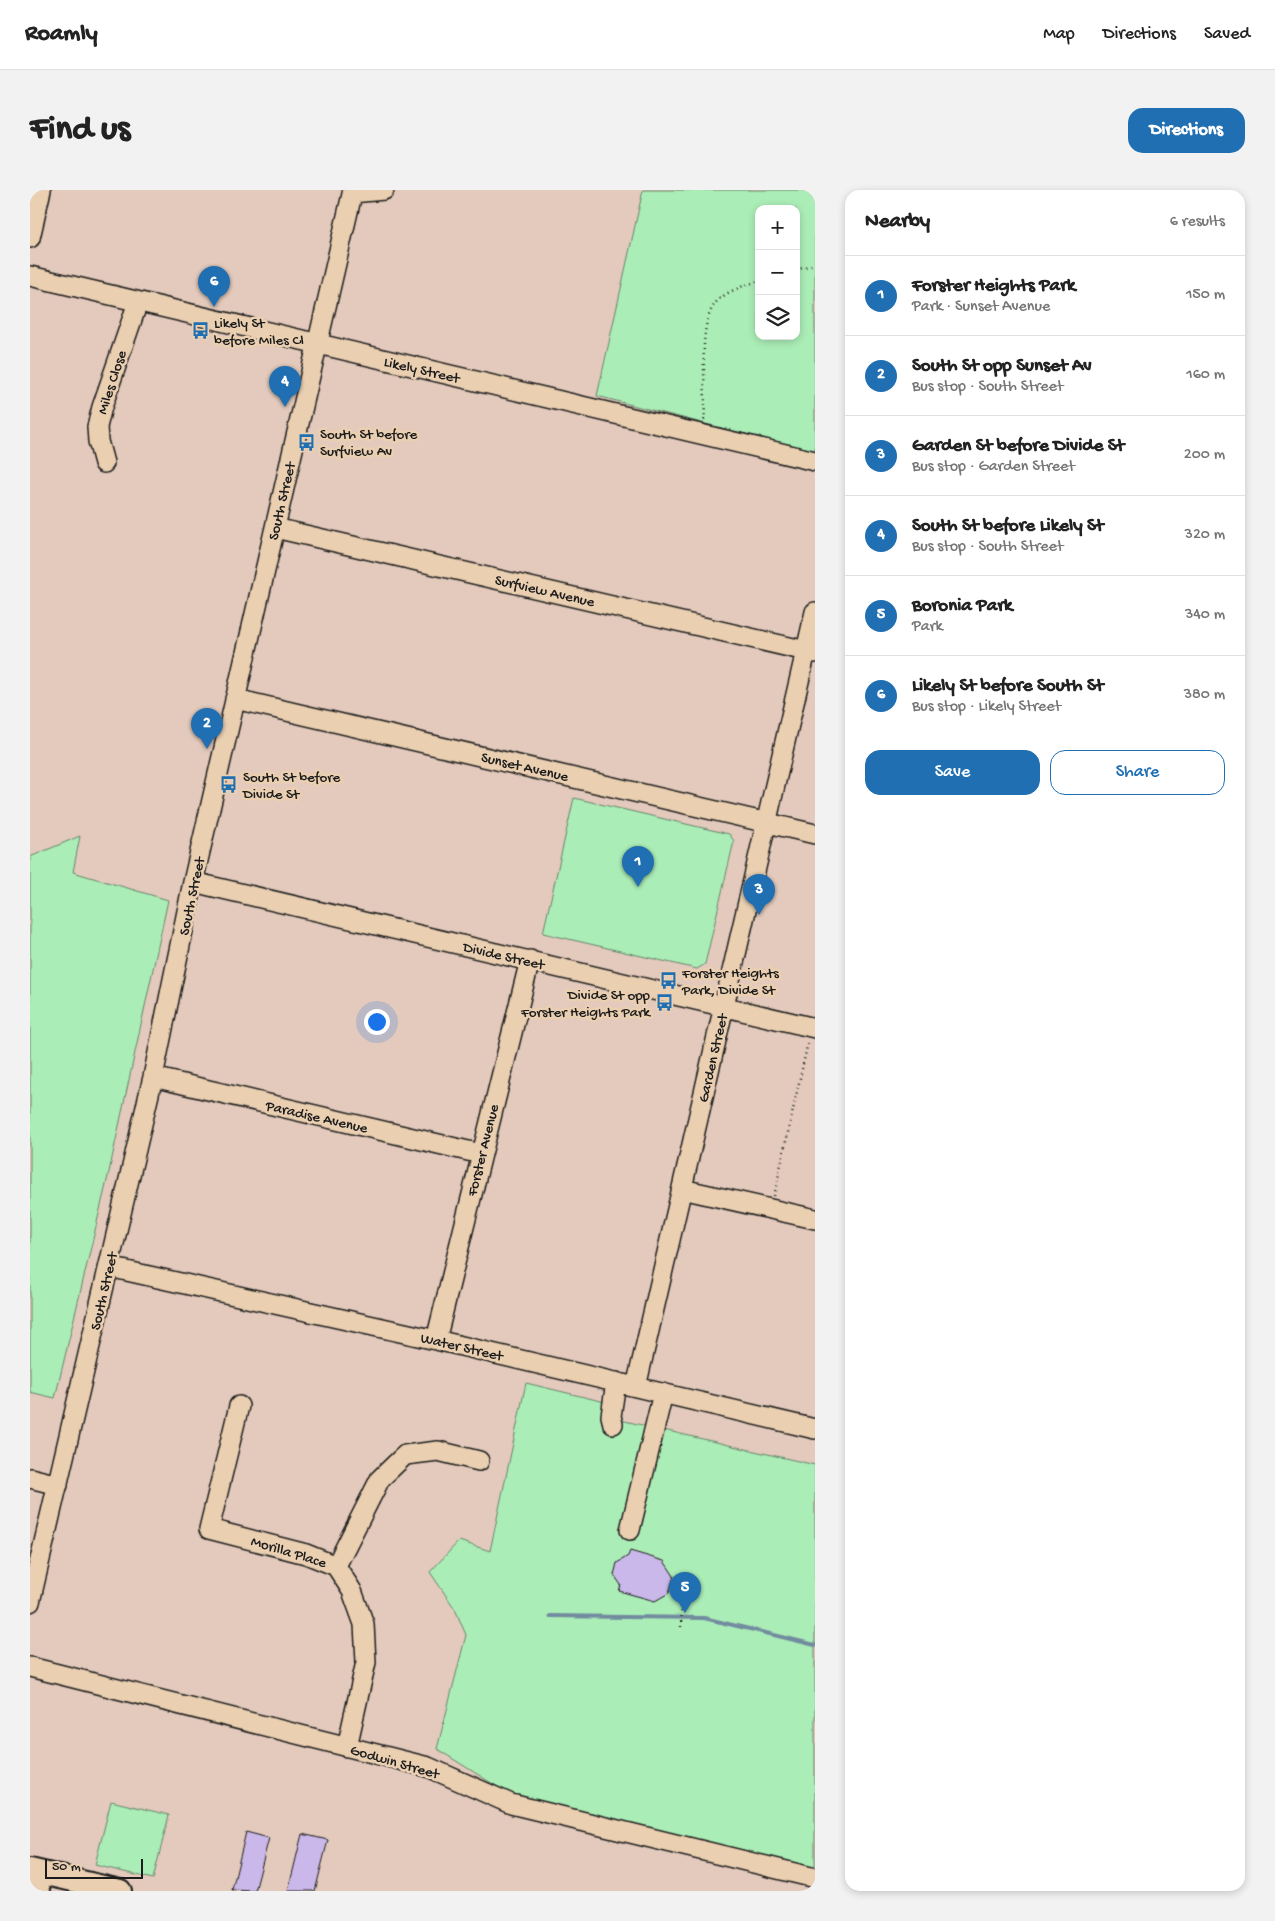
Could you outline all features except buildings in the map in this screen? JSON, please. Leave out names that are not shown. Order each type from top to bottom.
[{"type":"main road","points":[[30,1870],[120,1891]]},
{"type":"main road","points":[[30,1889],[39,1891]]},
{"type":"street","points":[[30,238],[41,190]]},
{"type":"street","points":[[352,192],[384,190]]},
{"type":"street","name":"South Street","points":[[30,1602],[153,1077],[193,882],[352,192]]},
{"type":"street","name":"Likely Street","points":[[30,276],[815,461]]},
{"type":"street","name":"Miles Close","points":[[104,463],[98,441],[97,426],[102,406],[138,302]]},
{"type":"street","name":"Surfview Avenue","points":[[275,528],[811,652]]},
{"type":"street","name":"Garden Street","points":[[636,1386],[766,822],[811,652],[815,612]]},
{"type":"street","name":"Sunset Avenue","points":[[235,699],[815,834]]},
{"type":"street","name":"Divide Street","points":[[193,882],[813,1028]]},
{"type":"street","name":"Forster Avenue","points":[[436,1340],[530,960]]},
{"type":"street","name":"Paradise Avenue","points":[[153,1077],[481,1154]]},
{"type":"street","points":[[682,1189],[815,1220]]},
{"type":"street","name":"Water Street","points":[[108,1267],[436,1340],[815,1429]]},
{"type":"street","points":[[613,1424],[611,1416],[616,1382]]},
{"type":"street","points":[[630,1530],[663,1393]]},
{"type":"street","name":"Morilla Place","points":[[239,1406],[208,1529],[306,1554],[336,1566],[352,1591],[364,1624],[366,1662],[347,1747]]},
{"type":"street","points":[[336,1566],[380,1479],[405,1455],[438,1452],[479,1461]]},
{"type":"street","points":[[30,1478],[58,1484]]},
{"type":"street","name":"Godwin Street","points":[[30,1667],[428,1767],[511,1804],[815,1878]]},
{"type":"path","points":[[800,269],[815,264]]},
{"type":"path","points":[[702,434],[706,326],[715,304],[738,287],[755,282]]},
{"type":"path","points":[[771,1209],[813,1028]]},
{"type":"path","points":[[681,1627],[682,1603]]},
{"type":"green space","points":[[643,190],[815,190],[815,452],[597,396]]},
{"type":"green space","points":[[574,798],[729,834],[734,841],[705,964],[697,969],[543,933]]},
{"type":"green space","points":[[80,836],[73,872],[168,900],[109,1172],[55,1398],[30,1392],[30,857]]},
{"type":"green space","points":[[526,1383],[605,1402],[603,1416],[815,1465],[815,1870],[514,1797],[437,1749],[466,1635],[455,1609],[430,1572],[459,1541],[490,1551]]},
{"type":"green space","points":[[111,1801],[169,1815],[153,1879],[95,1865]]},
{"type":"waterway","points":[[550,1616],[704,1618],[815,1645]]},
{"type":"place","name":"Likely St before South St","points":[[214,307]]},
{"type":"place","name":"Likely St before Miles Cl","points":[[200,331]]},
{"type":"place","name":"South St before Likely St","points":[[285,407]]},
{"type":"place","name":"South St before Surfview Av","points":[[306,442]]},
{"type":"place","name":"South St opp Sunset Av","points":[[207,749]]},
{"type":"place","name":"South St before Divide St","points":[[229,785]]},
{"type":"place","name":"Forster Heights Park","points":[[638,887]]},
{"type":"place","name":"Garden St before Divide St","points":[[759,915]]},
{"type":"place","name":"Forster Heights Park, Divide St","points":[[668,981]]},
{"type":"place","name":"Divide St opp Forster Heights Park","points":[[664,1003]]},
{"type":"place","name":"Boronia Park","points":[[685,1613]]}]
